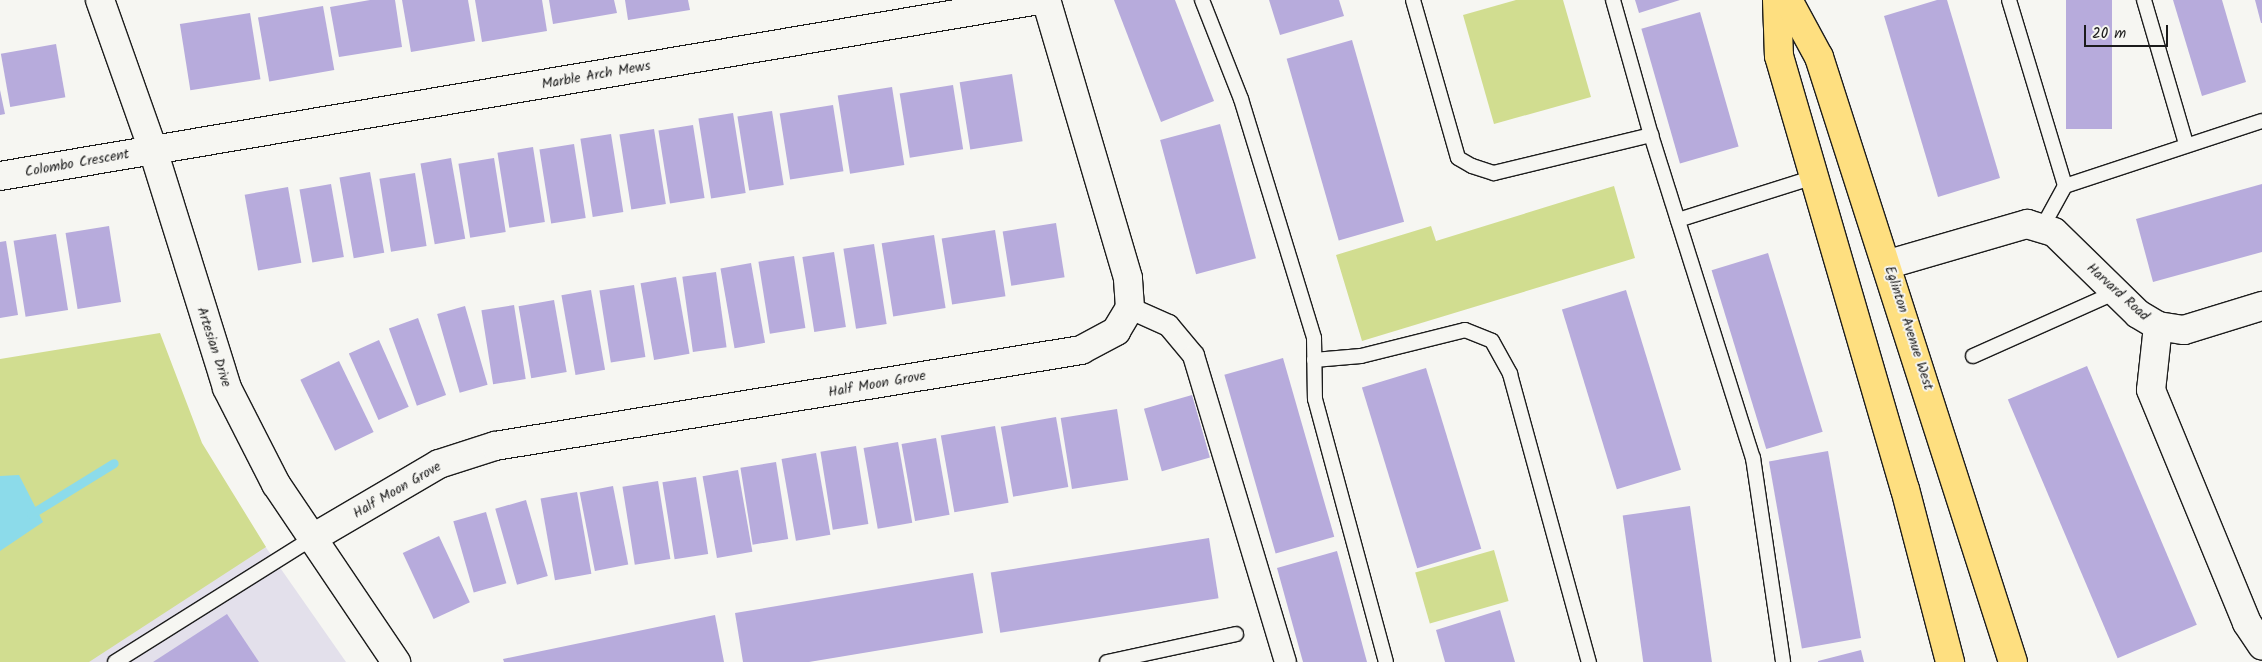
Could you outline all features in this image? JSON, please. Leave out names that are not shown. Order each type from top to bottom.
[{"type":"main road","points":[[1778,0],[1779,56],[1905,489],[1950,662]]},
{"type":"main road","name":"Eglinton Avenue West","points":[[1788,0],[1819,57],[1889,264],[2013,662]]},
{"type":"street","name":"Artesian Drive","points":[[100,0],[153,150],[227,388],[276,484],[311,539],[396,662]]},
{"type":"street","name":"Marble Arch Mews","points":[[153,150],[1038,0]]},
{"type":"street","points":[[1046,0],[1128,278],[1130,308],[1168,325],[1193,355],[1285,662]]},
{"type":"street","name":"Colombo Crescent","points":[[0,176],[153,150]]},
{"type":"street","points":[[1889,264],[2018,224],[2043,226]]},
{"type":"street","name":"Harvard Road","points":[[2043,226],[2116,292],[2158,326],[2184,330],[2262,306]]},
{"type":"street","name":"Half Moon Grove","points":[[311,539],[408,480],[480,450],[1081,350],[1116,331],[1130,308]]},
{"type":"street","points":[[2158,326],[2151,390],[2247,623],[2262,645]]},
{"type":"lane","points":[[1202,0],[1241,98],[1314,338],[1315,399],[1386,662]]},
{"type":"lane","points":[[1413,0],[1458,158],[1472,166],[1494,172],[1651,135]]},
{"type":"lane","points":[[1613,0],[1651,135],[1753,458],[1784,662]]},
{"type":"lane","points":[[2009,0],[2065,186]]},
{"type":"lane","points":[[2144,0],[2186,144]]},
{"type":"lane","points":[[2043,226],[2065,186],[2186,144],[2262,121]]},
{"type":"lane","points":[[1678,220],[1814,177]]},
{"type":"lane","points":[[1973,356],[2116,292]]},
{"type":"lane","points":[[1314,360],[1361,356],[1465,330],[1492,341],[1510,374],[1589,662]]},
{"type":"lane","points":[[116,662],[311,539]]},
{"type":"lane","points":[[1107,662],[1236,634]]},
{"type":"shaded area","points":[[260,539],[346,662],[63,662]]},
{"type":"green space","points":[[1516,0],[1563,0],[1591,97],[1494,124],[1463,15]]},
{"type":"green space","points":[[1614,186],[1635,258],[1362,341],[1336,255],[1431,226],[1436,241]]},
{"type":"green space","points":[[160,333],[202,443],[266,547],[89,662],[0,662],[0,359]]},
{"type":"green space","points":[[1494,550],[1509,601],[1430,624],[1415,573]]},
{"type":"water","points":[[19,475],[43,522],[0,551],[0,476]]},
{"type":"building","points":[[370,0],[395,0],[402,47],[339,57],[330,7]]},
{"type":"building","points":[[402,0],[468,0],[475,41],[411,52]]},
{"type":"building","points":[[475,0],[542,0],[547,31],[482,42]]},
{"type":"building","points":[[549,0],[614,0],[617,13],[553,24]]},
{"type":"building","points":[[625,0],[688,0],[690,10],[628,20]]},
{"type":"building","points":[[1114,0],[1175,0],[1214,101],[1161,122]]},
{"type":"building","points":[[1269,0],[1339,0],[1344,16],[1280,35]]},
{"type":"building","points":[[1635,0],[1680,0],[1639,13]]},
{"type":"building","points":[[1937,0],[1947,0],[2000,178],[1938,197],[1884,16]]},
{"type":"building","points":[[2066,0],[2112,0],[2112,129],[2066,129]]},
{"type":"building","points":[[2173,0],[2222,0],[2246,82],[2202,96]]},
{"type":"building","points":[[2255,0],[2262,0],[2262,23],[2261,23]]},
{"type":"building","points":[[323,6],[334,70],[269,81],[258,17]]},
{"type":"building","points":[[1700,12],[1739,147],[1680,163],[1641,29]]},
{"type":"building","points":[[250,13],[260,79],[190,90],[180,24]]},
{"type":"building","points":[[1352,40],[1404,222],[1339,240],[1287,59]]},
{"type":"building","points":[[56,44],[65,97],[10,107],[1,54]]},
{"type":"building","points":[[1012,74],[1023,141],[970,149],[960,82]]},
{"type":"building","points":[[953,85],[963,149],[910,158],[900,93]]},
{"type":"building","points":[[892,87],[904,165],[850,174],[838,96]]},
{"type":"building","points":[[0,90],[5,114],[0,115]]},
{"type":"building","points":[[833,105],[843,171],[790,180],[780,113]]},
{"type":"building","points":[[772,111],[784,185],[749,191],[737,116]]},
{"type":"building","points":[[733,113],[746,193],[711,198],[698,118]]},
{"type":"building","points":[[1220,124],[1256,258],[1196,274],[1160,140]]},
{"type":"building","points":[[693,125],[705,198],[670,204],[658,130]]},
{"type":"building","points":[[654,129],[666,204],[631,210],[619,134]]},
{"type":"building","points":[[611,134],[623,212],[593,217],[580,139]]},
{"type":"building","points":[[574,144],[586,218],[551,224],[539,149]]},
{"type":"building","points":[[533,147],[545,222],[509,228],[497,153]]},
{"type":"building","points":[[451,158],[465,239],[435,244],[420,163]]},
{"type":"building","points":[[494,158],[506,232],[470,238],[458,164]]},
{"type":"building","points":[[370,172],[384,253],[354,258],[339,177]]},
{"type":"building","points":[[415,173],[427,246],[391,252],[379,179]]},
{"type":"building","points":[[331,184],[344,257],[312,262],[299,190]]},
{"type":"building","points":[[2262,184],[2262,252],[2153,282],[2136,219]]},
{"type":"building","points":[[288,187],[301,263],[258,270],[245,195]]},
{"type":"building","points":[[1056,223],[1065,277],[1011,286],[1003,231]]},
{"type":"building","points":[[109,226],[121,302],[78,309],[66,233]]},
{"type":"building","points":[[995,230],[1005,296],[952,305],[942,238]]},
{"type":"building","points":[[56,234],[68,310],[26,317],[14,241]]},
{"type":"building","points":[[934,235],[946,308],[893,316],[882,243]]},
{"type":"building","points":[[6,241],[18,315],[0,318],[0,242]]},
{"type":"building","points":[[874,244],[887,324],[856,329],[843,249]]},
{"type":"building","points":[[834,252],[846,327],[814,332],[802,257]]},
{"type":"building","points":[[1768,253],[1823,432],[1766,449],[1712,270]]},
{"type":"building","points":[[794,256],[805,328],[770,334],[758,262]]},
{"type":"building","points":[[751,263],[765,343],[735,348],[720,268]]},
{"type":"building","points":[[716,272],[727,347],[693,352],[682,277]]},
{"type":"building","points":[[676,277],[690,354],[654,360],[641,283]]},
{"type":"building","points":[[634,285],[645,357],[611,363],[599,290]]},
{"type":"building","points":[[591,290],[605,370],[576,375],[561,295]]},
{"type":"building","points":[[1626,290],[1681,470],[1617,489],[1562,310]]},
{"type":"building","points":[[554,300],[567,372],[531,378],[519,306]]},
{"type":"building","points":[[514,305],[526,379],[493,384],[481,310]]},
{"type":"building","points":[[465,306],[488,385],[460,393],[437,314]]},
{"type":"building","points":[[418,318],[446,395],[417,406],[389,329]]},
{"type":"building","points":[[379,340],[409,407],[379,420],[349,353]]},
{"type":"building","points":[[1283,358],[1334,537],[1276,554],[1224,375]]},
{"type":"building","points":[[339,361],[374,432],[335,451],[300,380]]},
{"type":"building","points":[[2087,366],[2197,625],[2118,658],[2008,400]]},
{"type":"building","points":[[1426,368],[1481,549],[1417,568],[1362,388]]},
{"type":"building","points":[[1192,395],[1210,457],[1162,471],[1144,409]]},
{"type":"building","points":[[1117,409],[1128,480],[1072,489],[1061,418]]},
{"type":"building","points":[[1056,417],[1068,487],[1013,497],[1001,427]]},
{"type":"building","points":[[995,426],[1009,503],[954,512],[941,436]]},
{"type":"building","points":[[936,438],[950,515],[915,521],[902,444]]},
{"type":"building","points":[[898,442],[912,523],[878,529],[864,448]]},
{"type":"building","points":[[856,446],[868,524],[833,530],[820,452]]},
{"type":"building","points":[[1828,451],[1861,638],[1802,649],[1769,461]]},
{"type":"building","points":[[816,453],[830,535],[796,541],[782,459]]},
{"type":"building","points":[[776,462],[788,539],[753,545],[740,468]]},
{"type":"building","points":[[738,470],[752,552],[717,558],[703,476]]},
{"type":"building","points":[[696,477],[708,554],[675,559],[662,482]]},
{"type":"building","points":[[658,481],[670,559],[635,565],[622,487]]},
{"type":"building","points":[[613,486],[628,565],[595,571],[580,492]]},
{"type":"building","points":[[577,492],[591,574],[555,580],[541,498]]},
{"type":"building","points":[[526,500],[548,576],[517,585],[495,509]]},
{"type":"building","points":[[1690,506],[1712,662],[1643,662],[1623,515]]},
{"type":"building","points":[[486,512],[506,583],[474,593],[453,521]]},
{"type":"building","points":[[439,536],[470,602],[434,619],[403,553]]},
{"type":"building","points":[[1209,538],[1219,598],[1000,633],[991,573]]},
{"type":"building","points":[[1337,551],[1367,662],[1303,662],[1277,568]]},
{"type":"building","points":[[973,573],[983,633],[809,662],[743,662],[735,613]]},
{"type":"building","points":[[1500,610],[1515,662],[1445,662],[1436,630]]},
{"type":"building","points":[[227,614],[259,662],[153,662]]},
{"type":"building","points":[[715,615],[724,662],[504,662],[503,659]]},
{"type":"building","points":[[1861,650],[1864,662],[1818,662],[1818,661]]},
{"type":"waterway","points":[[31,514],[114,463]]}]
